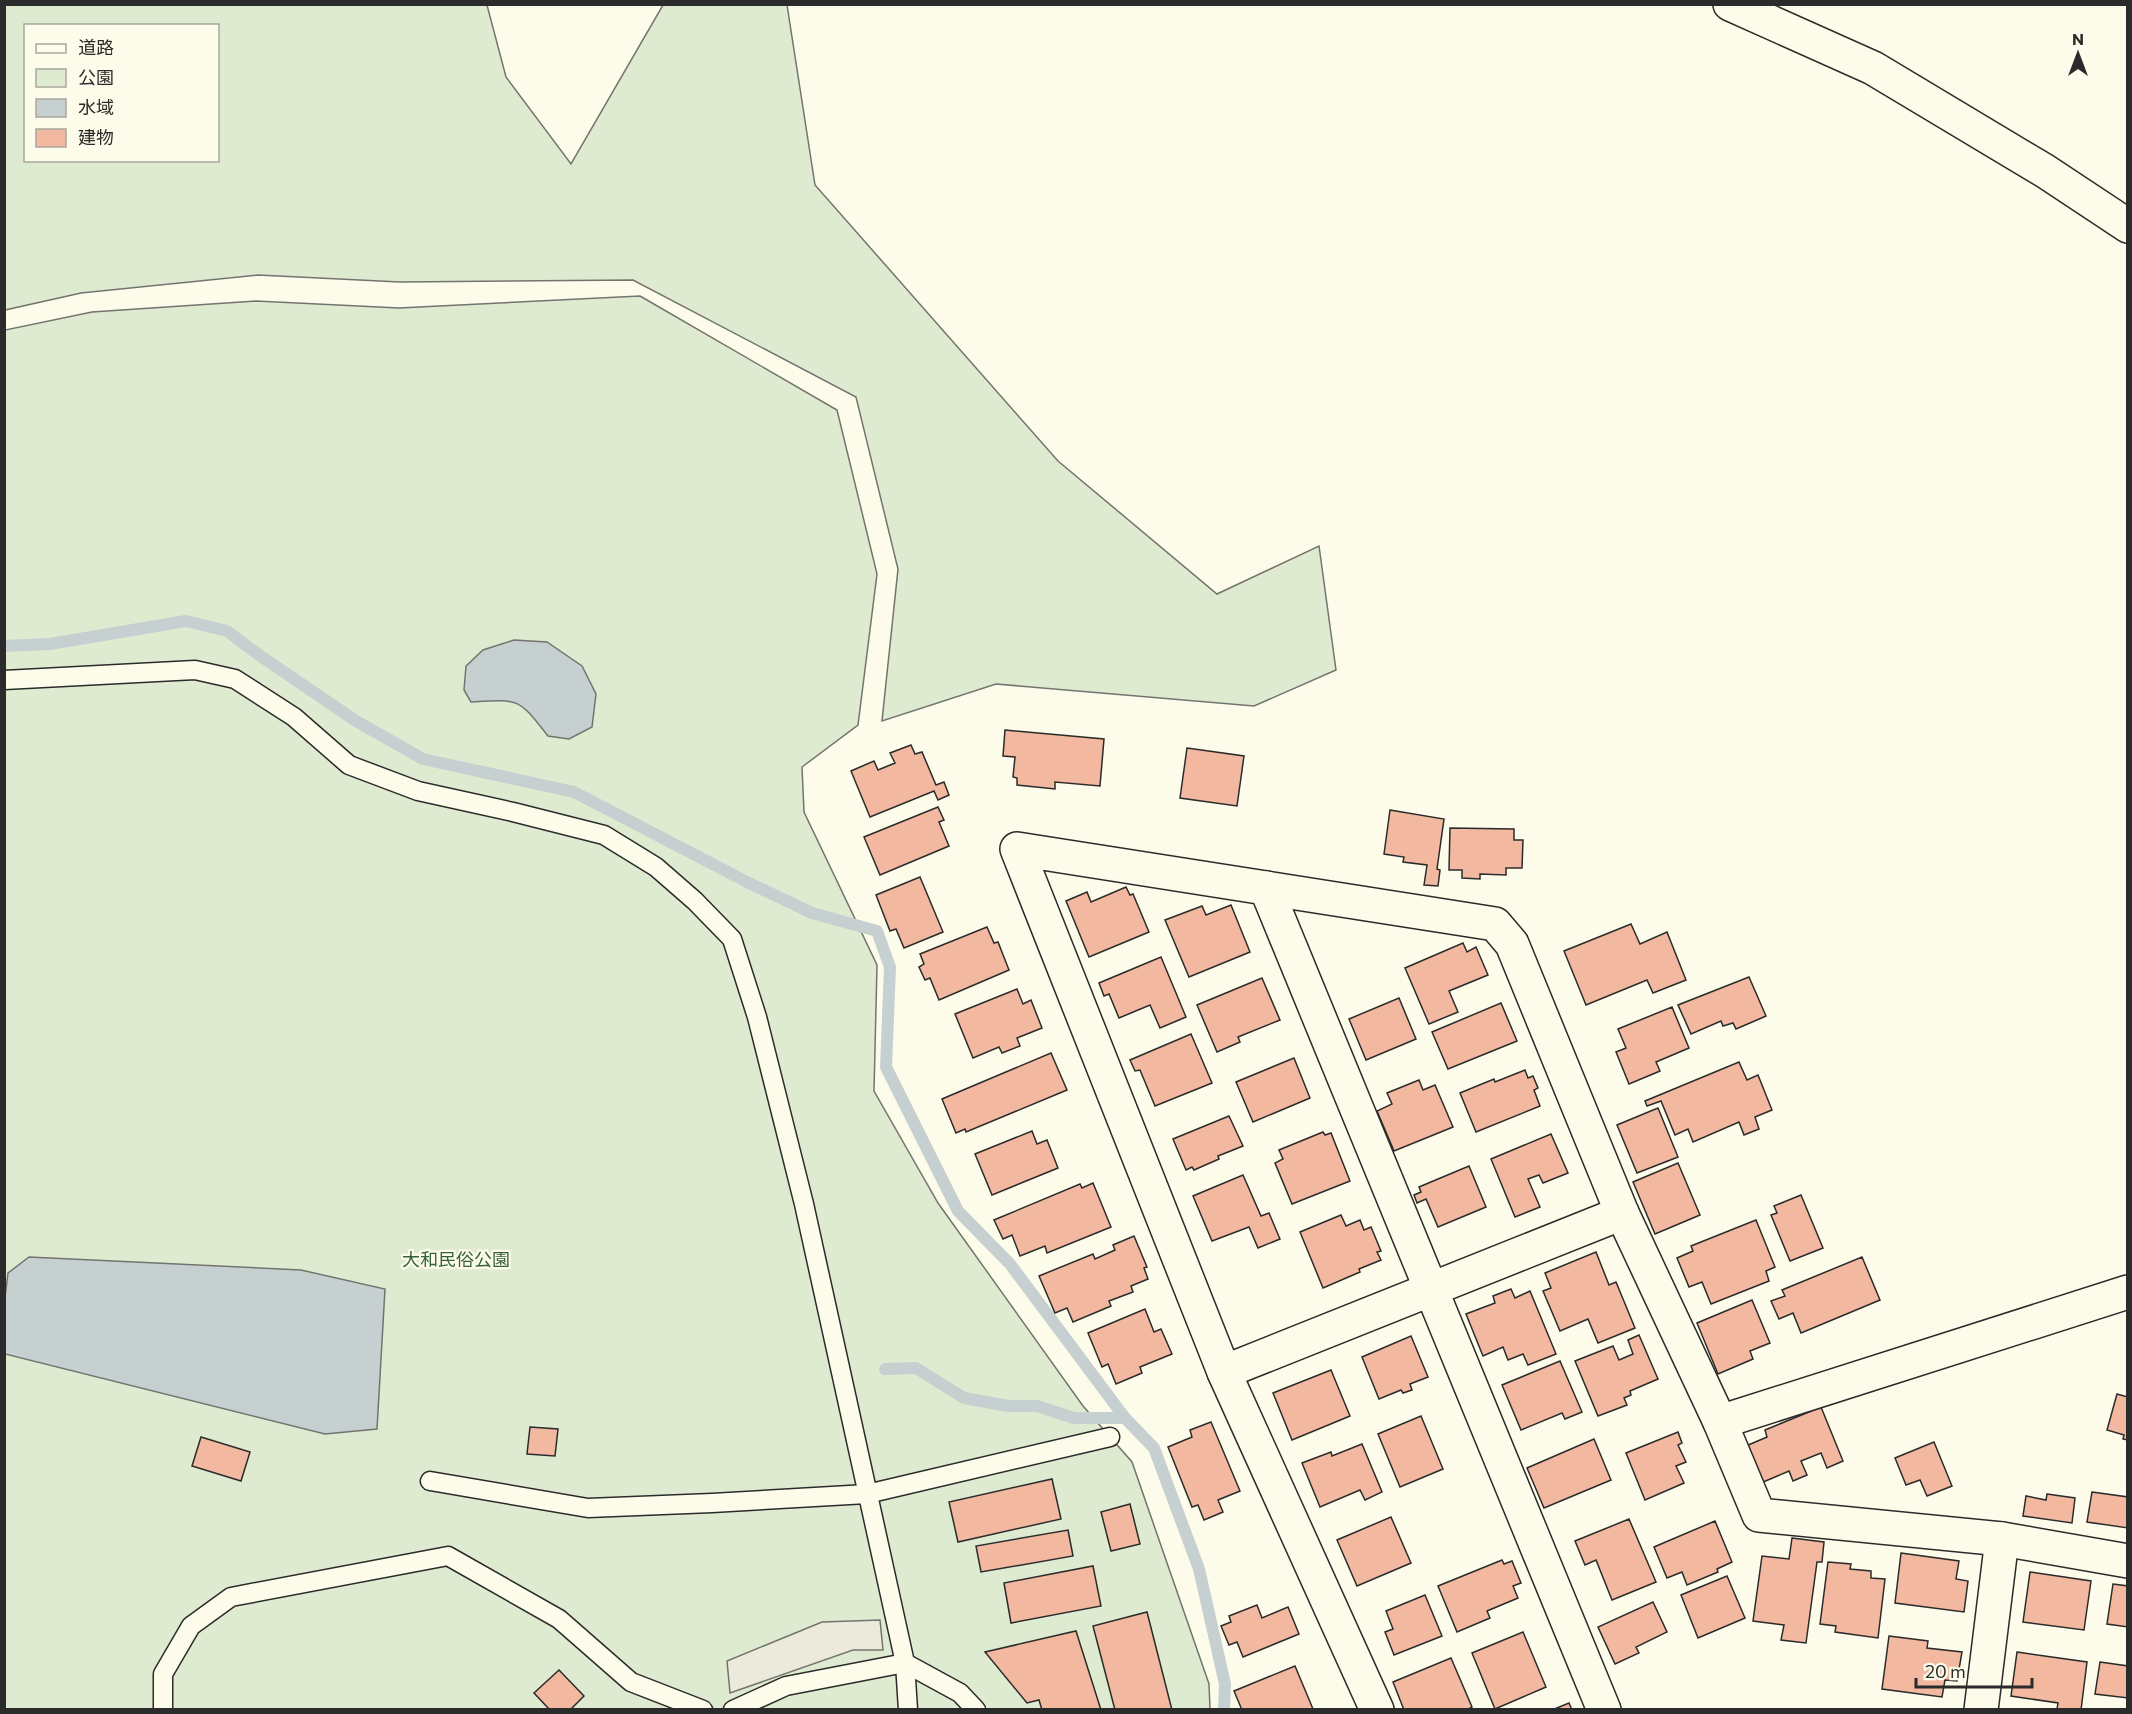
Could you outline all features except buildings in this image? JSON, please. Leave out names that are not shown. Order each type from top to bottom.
[{"type":"street","points":[[1730,4],[1873,68],[2045,171],[2127,226]]},
{"type":"street","points":[[1377,1710],[1224,1372],[1017,849],[1495,924],[1512,944],[1622,1213],[1720,1422],[1759,1515],[2002,1539],[2127,1561]]},
{"type":"street","points":[[1266,888],[1604,1710]]},
{"type":"street","points":[[1224,1372],[1622,1213]]},
{"type":"street","points":[[1720,1422],[2127,1292]]},
{"type":"street","points":[[1981,1710],[2002,1539]]},
{"type":"lane","points":[[4,680],[195,670],[235,679],[294,717],[349,765],[418,790],[604,835],[656,867],[695,901],[732,939],[757,1017],[804,1204],[905,1663],[908,1710]]},
{"type":"lane","points":[[430,1481],[588,1508],[867,1494],[1110,1437]]},
{"type":"lane","points":[[163,1710],[163,1674],[191,1626],[231,1597],[448,1556],[559,1619],[631,1682],[703,1710]]},
{"type":"lane","points":[[733,1710],[786,1686],[905,1663],[960,1693],[976,1710]]},
{"type":"green space","points":[[4,5],[487,5],[506,77],[571,164],[663,5],[787,5],[815,185],[1058,461],[1217,594],[1319,546],[1336,670],[1254,706],[996,684],[882,721],[898,569],[856,397],[633,280],[400,282],[258,275],[81,293],[5,310]]},
{"type":"green space","name":"大和民俗公園","points":[[640,296],[837,410],[877,574],[858,725],[802,767],[804,812],[877,965],[874,1091],[938,1203],[1083,1406],[1132,1462],[1209,1684],[1210,1709],[5,1709],[5,330],[92,312],[256,301],[399,308]]},
{"type":"shaded area","points":[[880,1620],[883,1650],[853,1650],[730,1693],[727,1661],[822,1622]]},
{"type":"water","points":[[514,640],[547,642],[582,666],[596,694],[592,727],[569,739],[548,736],[530,714],[517,704],[509,701],[471,702],[464,690],[466,666],[483,650]]},
{"type":"water","points":[[29,1257],[301,1270],[385,1289],[377,1429],[325,1434],[5,1354],[4,1306],[8,1273]]},
{"type":"waterway","points":[[4,646],[50,644],[186,621],[227,631],[356,721],[423,759],[574,792],[749,883],[812,913],[877,931],[890,967],[886,1067],[958,1211],[1010,1264],[1125,1418],[1154,1448],[1199,1569],[1225,1684],[1224,1710]]},
{"type":"waterway","points":[[885,1369],[916,1368],[964,1398],[1008,1406],[1037,1406],[1074,1418],[1125,1418]]}]
